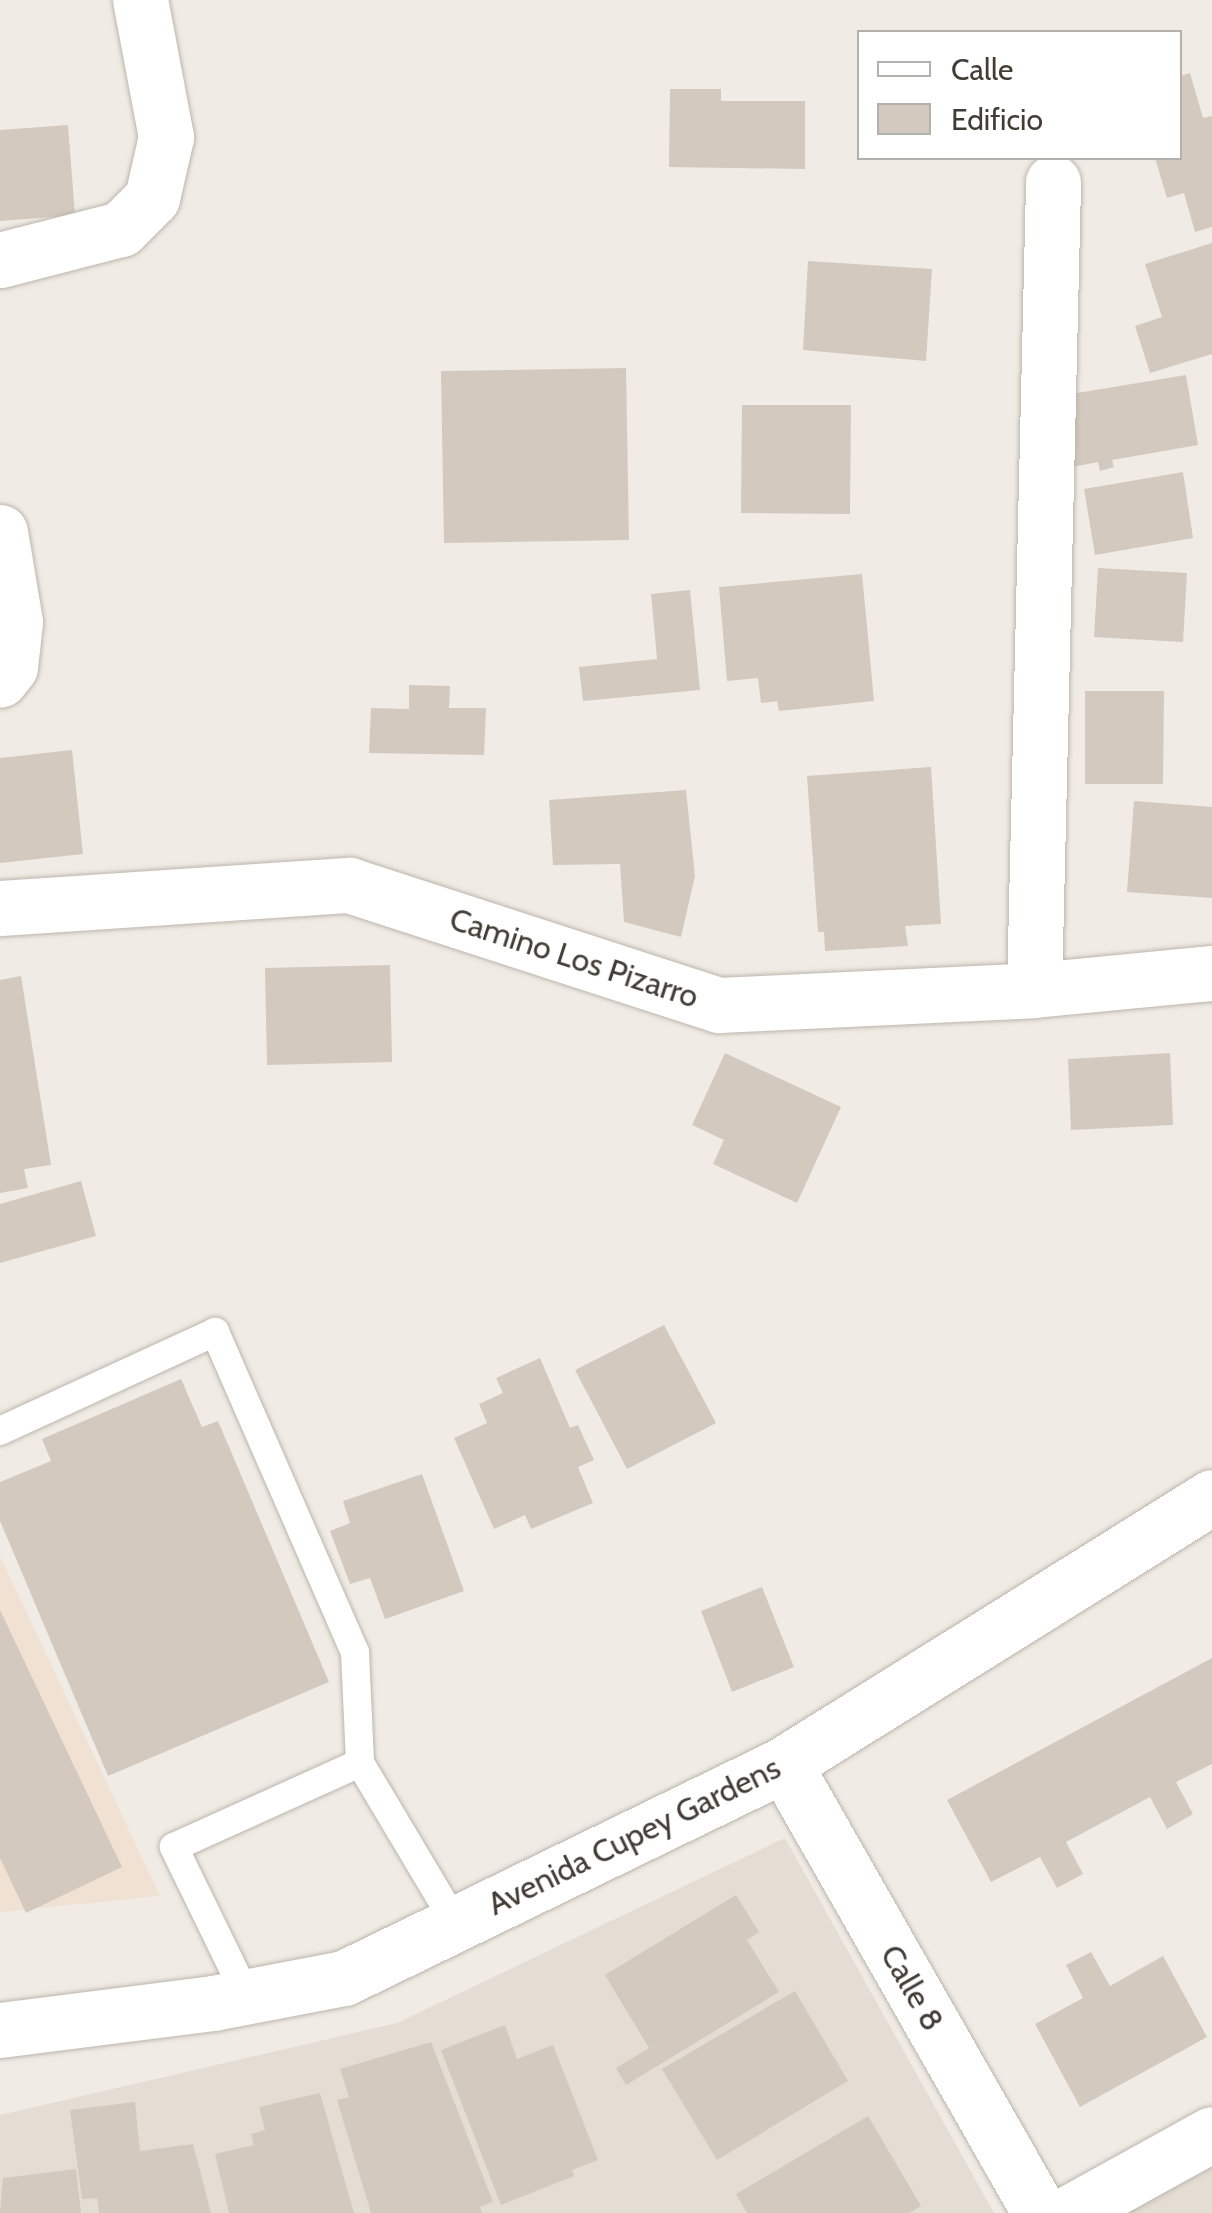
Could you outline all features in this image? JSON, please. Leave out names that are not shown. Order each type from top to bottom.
[{"type":"street","points":[[0,260],[121,228],[152,198],[166,137],[140,0]]},
{"type":"street","points":[[1034,990],[1053,182]]},
{"type":"street","points":[[0,532],[15,622],[10,666],[0,680]]},
{"type":"street","name":"Camino Los Pizarro","points":[[0,908],[349,885],[719,1005],[1034,990],[1212,973]]},
{"type":"street","name":"Avenida Cupey Gardens","points":[[0,2030],[247,1997],[344,1978],[784,1764],[1212,1497]]},
{"type":"street","name":"Calle 8","points":[[784,1764],[1040,2213]]},
{"type":"street","points":[[1069,2213],[1212,2134]]},
{"type":"lane","points":[[0,1431],[215,1332],[355,1652],[360,1764],[456,1924]]},
{"type":"lane","points":[[247,1997],[174,1847],[360,1764]]},
{"type":"shaded area","points":[[0,1556],[160,1896],[0,1912]]},
{"type":"shaded area","points":[[785,1838],[994,2213],[0,2213],[0,2115],[397,2023]]},
{"type":"shaded area","points":[[1212,2120],[1212,2213],[1061,2213]]},
{"type":"building","points":[[1190,73],[1203,118],[1212,116],[1212,227],[1195,232],[1184,193],[1167,198],[1156,160],[1182,160],[1182,75]]},
{"type":"building","points":[[670,89],[721,89],[721,101],[805,101],[805,169],[669,167]]},
{"type":"building","points":[[68,125],[75,215],[0,221],[0,130]]},
{"type":"building","points":[[1212,243],[1212,354],[1150,373],[1135,326],[1162,317],[1145,264]]},
{"type":"building","points":[[808,261],[932,269],[926,361],[803,350]]},
{"type":"building","points":[[626,368],[629,540],[444,543],[441,371]]},
{"type":"building","points":[[1186,375],[1198,445],[1112,460],[1114,467],[1100,471],[1098,462],[1072,467],[1059,396]]},
{"type":"building","points":[[742,405],[851,405],[850,514],[741,513]]},
{"type":"building","points":[[1183,472],[1193,538],[1095,555],[1084,489]]},
{"type":"building","points":[[1098,568],[1187,573],[1183,642],[1094,637]]},
{"type":"building","points":[[862,574],[874,701],[779,711],[777,701],[761,703],[758,678],[727,681],[719,587]]},
{"type":"building","points":[[690,590],[700,690],[583,701],[579,667],[657,659],[651,594]]},
{"type":"building","points":[[409,685],[450,686],[449,708],[486,708],[484,755],[369,753],[371,708],[409,709]]},
{"type":"building","points":[[1085,691],[1164,691],[1163,784],[1085,784]]},
{"type":"building","points":[[72,750],[83,854],[0,863],[0,758]]},
{"type":"building","points":[[931,767],[941,924],[905,926],[908,946],[825,951],[824,932],[818,932],[807,776]]},
{"type":"building","points":[[686,790],[695,876],[681,937],[624,922],[620,864],[553,865],[549,800]]},
{"type":"building","points":[[1134,801],[1212,807],[1212,898],[1127,892]]},
{"type":"building","points":[[390,965],[392,1062],[267,1065],[265,968]]},
{"type":"building","points":[[21,976],[51,1165],[24,1169],[28,1188],[0,1193],[0,980]]},
{"type":"building","points":[[725,1053],[841,1107],[797,1203],[713,1164],[724,1140],[692,1125]]},
{"type":"building","points":[[1170,1053],[1173,1125],[1071,1130],[1068,1059]]},
{"type":"building","points":[[81,1181],[96,1236],[0,1263],[0,1204]]},
{"type":"building","points":[[664,1325],[716,1423],[627,1469],[575,1370]]},
{"type":"building","points":[[540,1358],[570,1428],[578,1425],[594,1460],[578,1467],[593,1503],[531,1529],[525,1515],[494,1529],[454,1438],[487,1423],[479,1404],[503,1393],[496,1378]]},
{"type":"building","points":[[181,1379],[202,1427],[218,1421],[329,1682],[108,1776],[0,1521],[0,1482],[51,1461],[42,1439]]},
{"type":"building","points":[[422,1474],[464,1591],[385,1619],[370,1578],[350,1584],[330,1531],[350,1523],[343,1501]]},
{"type":"building","points":[[762,1587],[794,1667],[732,1692],[701,1611]]},
{"type":"building","points":[[0,1610],[122,1867],[26,1913],[0,1858]]},
{"type":"building","points":[[1212,1658],[1212,1764],[1176,1782],[1193,1814],[1167,1829],[1150,1797],[1066,1842],[1083,1874],[1057,1888],[1040,1857],[991,1882],[947,1800]]},
{"type":"building","points":[[736,1895],[759,1932],[747,1940],[779,1992],[626,2085],[616,2068],[649,2048],[605,1975]]},
{"type":"building","points":[[1091,1952],[1110,1986],[1163,1956],[1207,2037],[1080,2107],[1035,2024],[1083,1998],[1066,1965]]},
{"type":"building","points":[[795,1991],[848,2081],[717,2160],[662,2069]]},
{"type":"building","points":[[505,2025],[517,2059],[553,2045],[598,2160],[572,2170],[574,2176],[501,2205],[441,2050]]},
{"type":"building","points":[[431,2042],[493,2202],[480,2207],[482,2213],[371,2213],[337,2100],[349,2097],[340,2069]]},
{"type":"building","points":[[320,2093],[354,2213],[229,2213],[215,2154],[254,2145],[251,2134],[265,2130],[259,2107]]},
{"type":"building","points":[[135,2102],[140,2151],[193,2144],[211,2213],[99,2213],[97,2198],[82,2199],[70,2110]]},
{"type":"building","points":[[868,2116],[921,2206],[909,2213],[747,2213],[736,2194]]},
{"type":"building","points":[[76,2169],[81,2213],[0,2213],[3,2178]]}]
